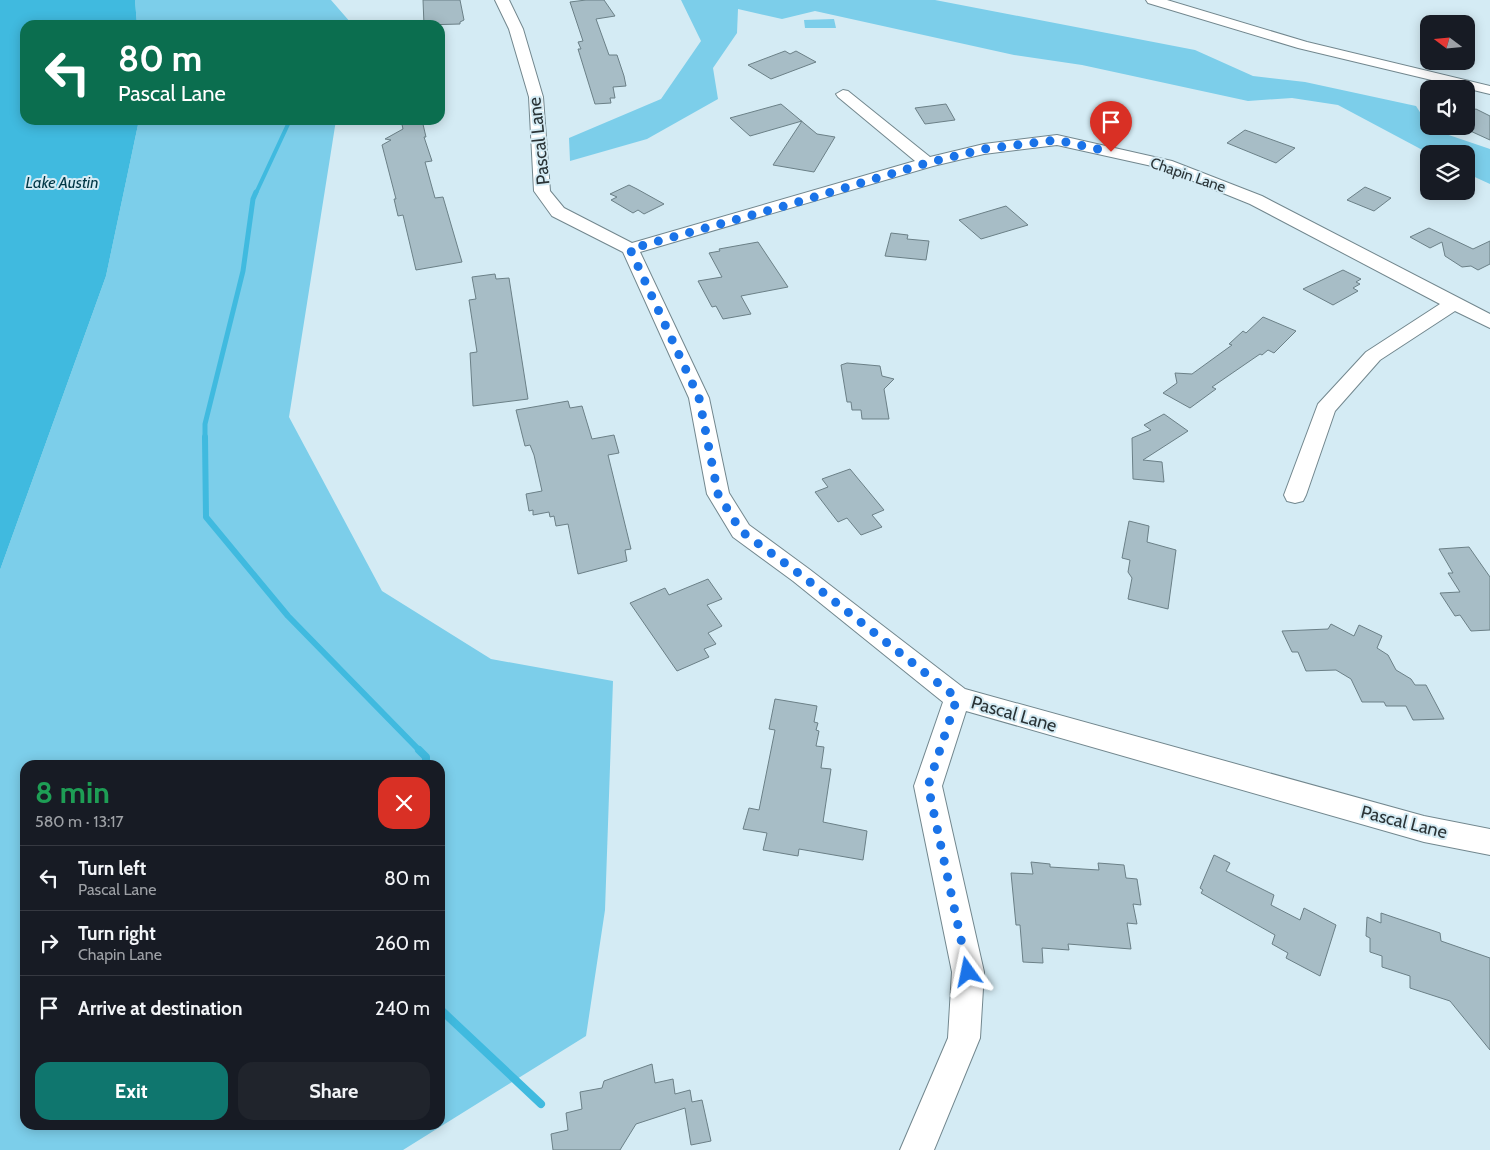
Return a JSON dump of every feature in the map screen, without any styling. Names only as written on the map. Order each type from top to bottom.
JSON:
[{"type":"street","name":"Pascal Lane","points":[[502,0],[516,29],[536,97],[542,191],[558,212],[630,249],[699,398],[718,494],[741,531],[801,575],[957,698],[1424,829],[1490,842]]},
{"type":"street","points":[[1153,0],[1303,45],[1490,90]]},
{"type":"street","points":[[843,94],[927,163]]},
{"type":"street","name":"Chapin Lane","points":[[630,249],[788,205],[927,163],[984,149],[1057,140],[1166,164],[1256,200],[1490,322]]},
{"type":"street","points":[[1294,495],[1324,409],[1372,356],[1454,304]]},
{"type":"street","points":[[916,1150],[964,1038],[968,972],[928,786],[957,698]]},
{"type":"shaded area","points":[[135,0],[331,0],[348,20],[137,20]]},
{"type":"shaded area","points":[[681,0],[935,0],[1195,50],[1253,76],[1305,82],[1416,106],[1420,112],[1420,135],[1449,135],[1490,149],[1490,184],[1475,177],[1475,145],[1420,145],[1420,149],[1338,105],[1292,98],[1248,101],[1082,65],[1014,55],[815,11],[782,19],[738,9],[737,33],[713,68],[718,99],[647,139],[570,161],[569,138],[661,99],[701,41]]},
{"type":"shaded area","points":[[834,19],[836,28],[805,28],[804,20]]},
{"type":"shaded area","points":[[138,125],[335,125],[289,417],[382,591],[491,659],[613,681],[605,910],[586,1036],[445,1124],[445,760],[20,760],[20,1130],[435,1130],[403,1150],[0,1150],[0,570],[106,276]]},
{"type":"water","name":"Lake Austin","points":[[0,0],[135,0],[137,20],[20,20],[20,125],[138,125],[106,276],[0,570]]},
{"type":"building","points":[[423,0],[460,0],[464,20],[460,24],[445,24],[445,20],[424,20]]},
{"type":"building","points":[[604,0],[615,16],[596,19],[609,55],[617,55],[626,86],[613,87],[615,98],[610,98],[611,103],[595,104],[578,49],[581,49],[578,42],[583,41],[570,2]]},
{"type":"building","points":[[785,51],[790,54],[796,51],[816,62],[771,79],[748,65]]},
{"type":"building","points":[[781,104],[802,121],[750,136],[730,118]]},
{"type":"building","points":[[946,104],[955,120],[925,124],[915,108]]},
{"type":"building","points":[[1475,109],[1490,116],[1490,140],[1475,133]]},
{"type":"building","points":[[802,121],[817,134],[835,137],[814,172],[773,165]]},
{"type":"building","points":[[402,125],[423,125],[426,137],[424,137],[432,161],[425,162],[435,198],[443,197],[462,262],[416,270],[403,215],[398,216],[394,199],[396,199],[382,145],[391,140],[385,139],[403,129]]},
{"type":"building","points":[[1245,130],[1295,148],[1276,163],[1227,143]]},
{"type":"building","points":[[629,185],[664,204],[644,214],[638,210],[633,213],[611,200],[617,197],[610,194]]},
{"type":"building","points":[[1365,187],[1391,198],[1374,211],[1347,200]]},
{"type":"building","points":[[1006,206],[1028,225],[981,239],[959,220]]},
{"type":"building","points":[[1429,228],[1473,249],[1490,241],[1490,264],[1478,270],[1471,266],[1462,267],[1445,256],[1442,242],[1430,248],[1410,237]]},
{"type":"building","points":[[891,233],[908,235],[907,239],[929,241],[926,260],[885,256]]},
{"type":"building","points":[[758,242],[788,287],[741,296],[751,314],[723,319],[716,306],[712,307],[698,281],[722,277],[709,253],[720,251],[719,249]]},
{"type":"building","points":[[1343,270],[1361,279],[1356,282],[1360,284],[1353,288],[1358,291],[1333,305],[1303,289]]},
{"type":"building","points":[[495,274],[496,279],[509,278],[528,399],[473,406],[470,353],[477,352],[469,300],[476,299],[472,277]]},
{"type":"building","points":[[1263,317],[1296,331],[1274,353],[1268,350],[1262,355],[1260,354],[1212,387],[1216,389],[1190,408],[1163,393],[1177,383],[1175,373],[1192,374],[1232,345],[1229,344],[1243,331],[1246,333]]},
{"type":"building","points":[[847,363],[880,366],[882,376],[894,379],[884,389],[889,419],[862,419],[861,410],[852,410],[851,402],[847,402],[841,365]]},
{"type":"building","points":[[568,401],[570,408],[582,406],[592,439],[614,435],[619,453],[608,455],[631,549],[625,550],[627,561],[578,574],[568,524],[556,526],[554,516],[550,517],[549,512],[533,515],[533,510],[529,511],[526,494],[542,491],[534,455],[530,445],[525,446],[516,410]]},
{"type":"building","points":[[1164,414],[1188,431],[1143,460],[1162,462],[1164,482],[1133,479],[1132,438],[1151,430],[1144,425]]},
{"type":"building","points":[[850,469],[884,510],[872,515],[882,527],[861,535],[847,518],[838,522],[815,492],[828,487],[822,479]]},
{"type":"building","points":[[1129,521],[1149,526],[1147,542],[1176,550],[1168,609],[1128,599],[1132,578],[1128,572],[1130,560],[1122,558]]},
{"type":"building","points":[[1469,547],[1490,577],[1490,630],[1471,631],[1460,615],[1455,616],[1440,593],[1460,592],[1448,573],[1453,573],[1439,549]]},
{"type":"building","points":[[708,579],[722,599],[707,605],[722,626],[708,633],[716,644],[704,649],[709,657],[677,671],[630,603],[665,588],[669,595]]},
{"type":"building","points":[[1331,624],[1354,636],[1359,625],[1382,636],[1377,648],[1388,655],[1396,670],[1411,679],[1415,685],[1426,685],[1444,719],[1413,720],[1406,706],[1386,706],[1384,702],[1362,702],[1351,679],[1336,670],[1306,671],[1298,652],[1292,652],[1282,631],[1328,629]]},
{"type":"building","points":[[775,699],[817,706],[814,722],[818,723],[816,730],[819,731],[816,746],[824,747],[821,768],[831,769],[823,822],[867,831],[863,860],[799,849],[798,856],[763,850],[767,833],[743,829],[749,808],[759,810],[775,730],[769,729]]},
{"type":"building","points":[[1214,855],[1230,863],[1226,871],[1274,895],[1271,905],[1300,920],[1304,908],[1336,925],[1320,976],[1286,958],[1288,953],[1272,944],[1275,935],[1201,893],[1203,890],[1200,888]]},
{"type":"building","points":[[1031,862],[1050,864],[1050,867],[1099,870],[1098,863],[1124,865],[1126,878],[1137,879],[1141,905],[1133,904],[1137,924],[1127,923],[1131,949],[1068,944],[1069,950],[1042,948],[1043,963],[1023,962],[1020,925],[1016,925],[1011,873],[1033,874]]},
{"type":"building","points":[[1381,913],[1440,933],[1441,941],[1490,958],[1490,1050],[1450,1001],[1410,988],[1410,976],[1382,967],[1382,956],[1370,952],[1370,938],[1366,936],[1367,917],[1381,923]]},
{"type":"building","points":[[652,1064],[655,1083],[673,1079],[675,1094],[690,1090],[692,1102],[702,1100],[711,1141],[691,1145],[685,1108],[636,1124],[620,1150],[553,1150],[551,1134],[568,1130],[566,1113],[582,1109],[580,1092],[602,1088],[604,1081]]},
{"type":"waterway","points":[[256,193],[288,125]]},
{"type":"waterway","points":[[205,437],[205,424],[243,271],[253,199],[256,192]]},
{"type":"waterway","points":[[205,437],[206,517],[288,616],[420,751]]},
{"type":"waterway","points":[[420,751],[426,757],[426,760]]},
{"type":"waterway","points":[[445,1014],[541,1104]]},
{"type":"route","points":[[968,972],[928,786],[957,698],[801,575],[741,531],[718,494],[699,398],[630,249],[788,205],[927,163],[984,149],[1057,140],[1111,152]]}]
